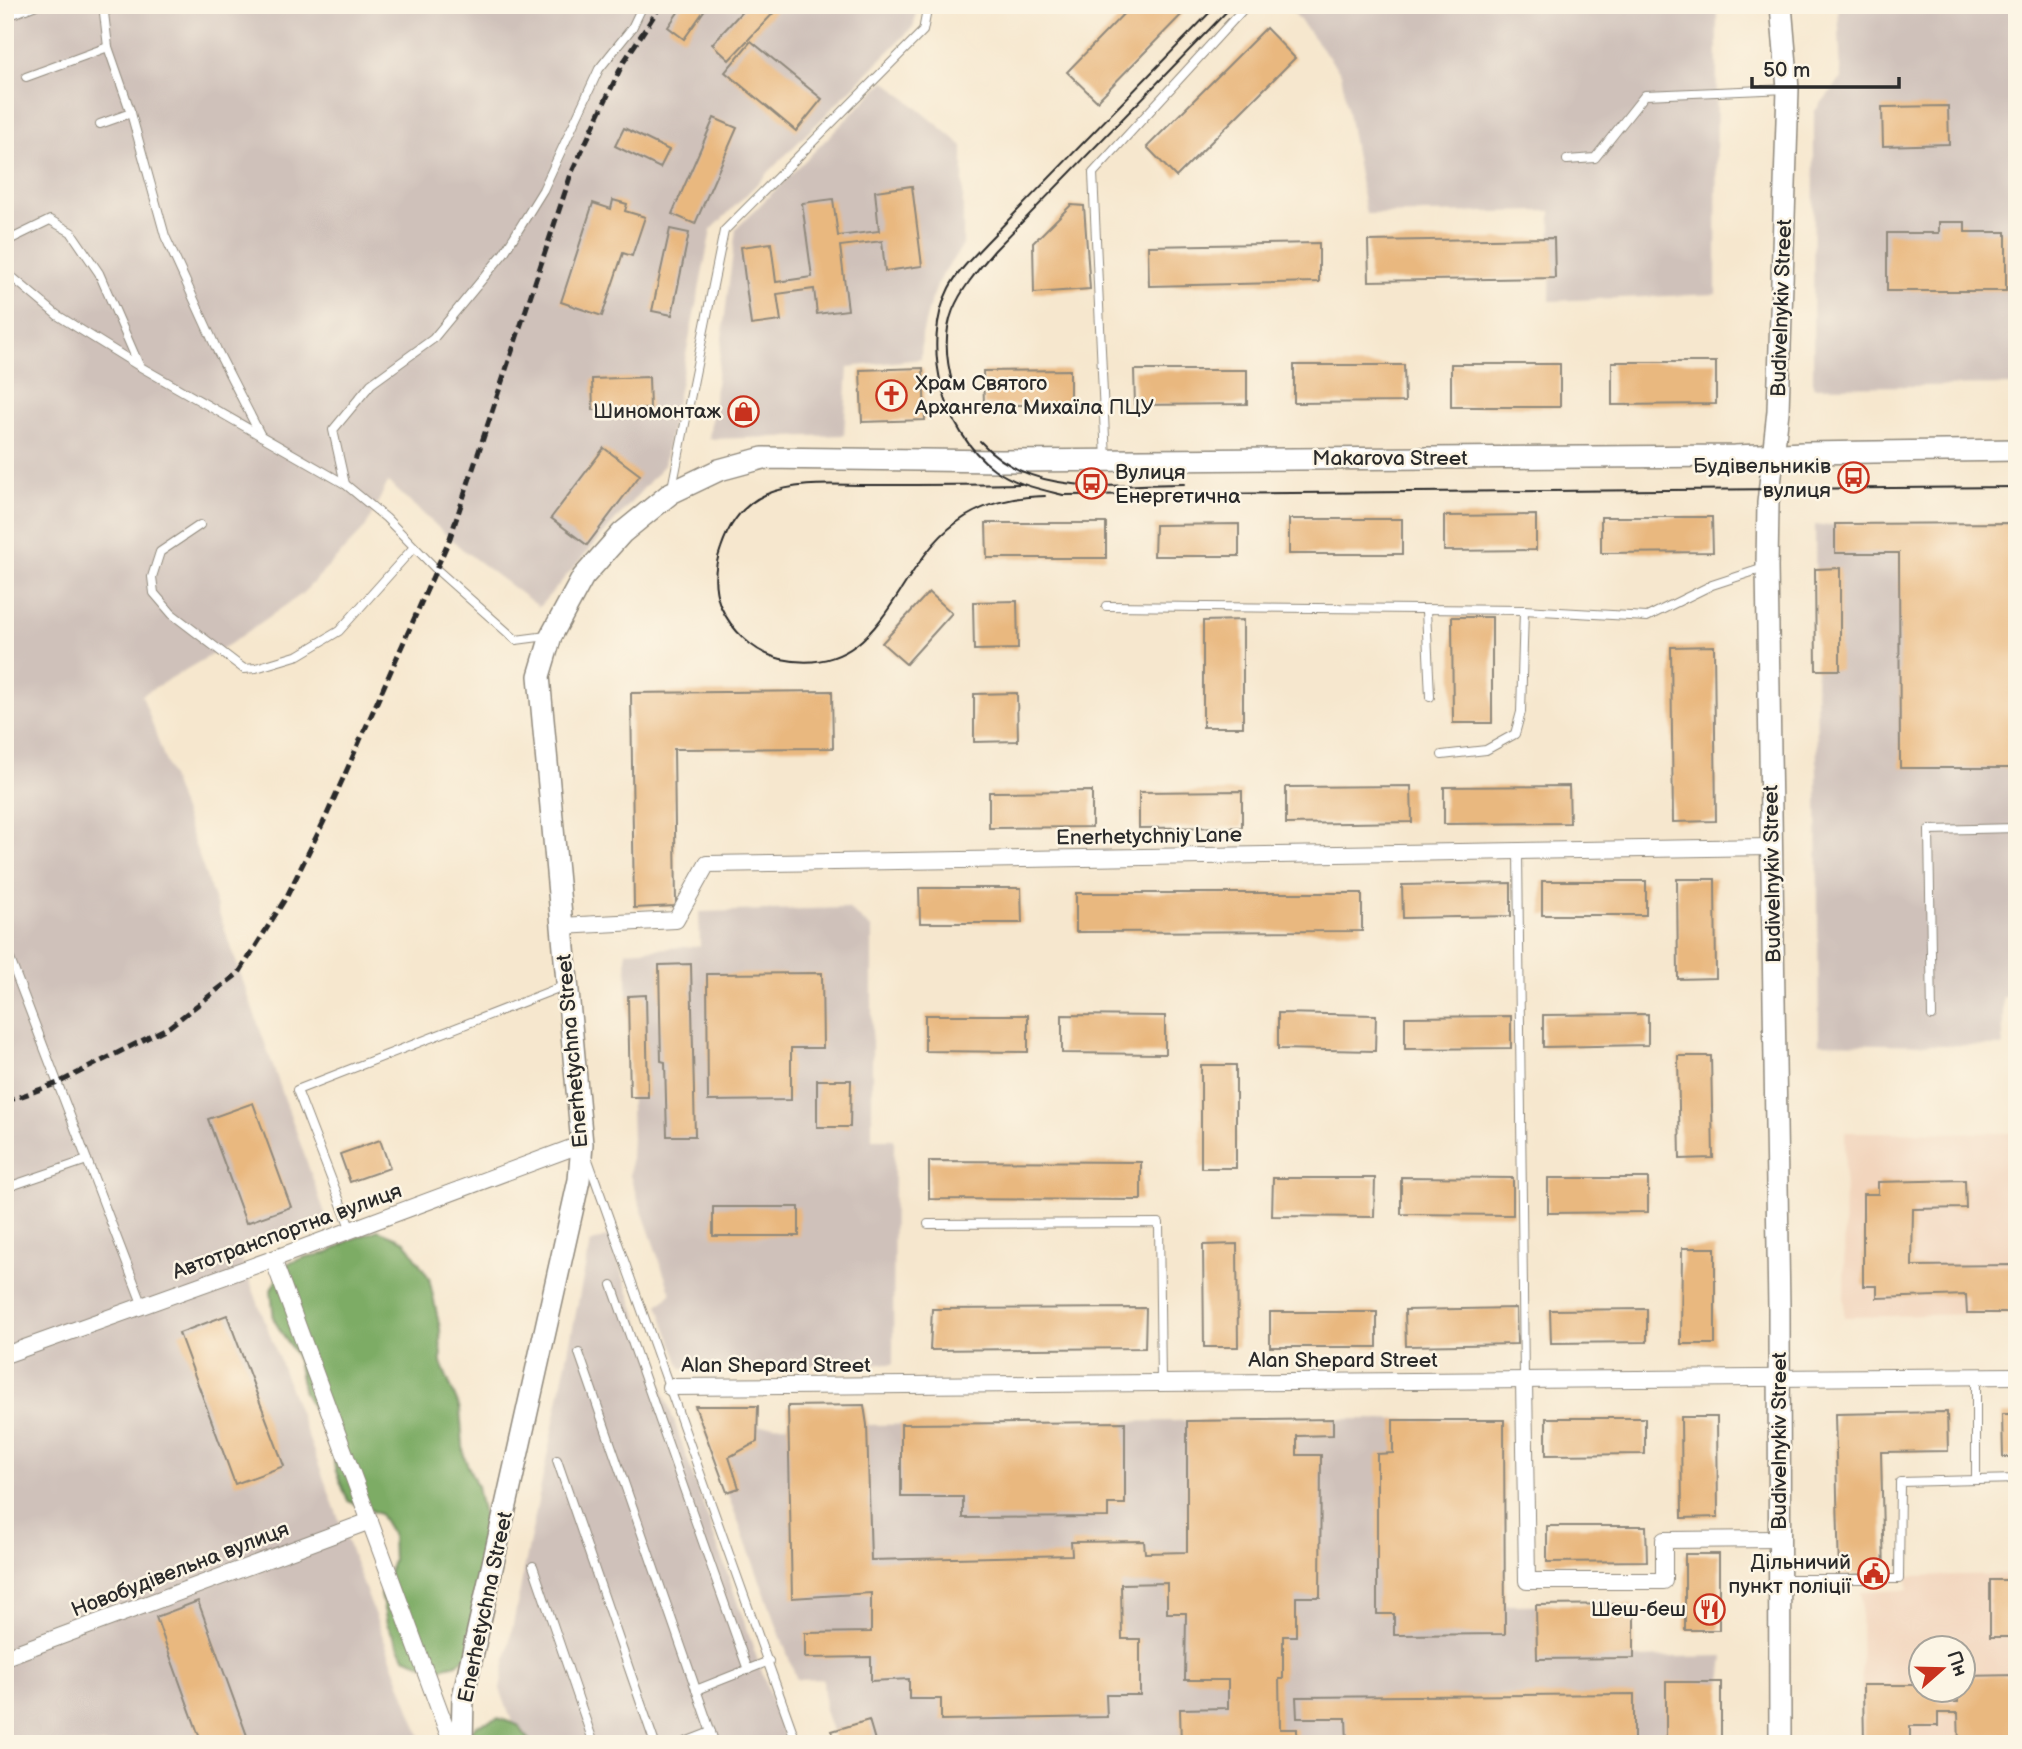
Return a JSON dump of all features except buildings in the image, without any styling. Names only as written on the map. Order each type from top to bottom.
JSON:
[{"type":"main road","name":"Budivelnykiv Street","points":[[1780,1744],[1767,567],[1768,503],[1778,411],[1788,89],[1781,5]]},
{"type":"main road","name":"Makarova Street","points":[[763,458],[1106,460],[2017,450]]},
{"type":"main road","name":"Enerhetychna Street","points":[[463,1744],[463,1697],[579,1180],[582,1144],[539,676],[551,636],[583,577],[622,533],[671,493],[719,471],[763,458]]},
{"type":"street","name":"Enerhetychniy Lane","points":[[561,926],[676,920],[707,864],[1771,847]]},
{"type":"street","name":"Автотранспортна вулиця","points":[[5,1355],[582,1144]]},
{"type":"street","name":"Enerhetychna Street","points":[[273,1259],[452,1744]]},
{"type":"street","name":"Alan Shepard Street","points":[[670,1387],[2017,1376]]},
{"type":"street","points":[[1524,1380],[1527,1581],[1664,1581],[1664,1540],[1779,1539]]},
{"type":"street","name":"Новобудівельна вулиця","points":[[5,1657],[370,1521]]},
{"type":"lane","points":[[5,17],[36,5]]},
{"type":"lane","points":[[114,5],[102,9],[108,47],[131,113],[165,236],[217,350],[262,437]]},
{"type":"lane","points":[[345,484],[333,430],[371,384],[433,339],[504,253],[543,190],[599,69],[632,28],[643,5]]},
{"type":"lane","points":[[671,493],[724,230],[923,31],[928,5]]},
{"type":"lane","points":[[1106,460],[1093,173],[1247,5]]},
{"type":"lane","points":[[26,78],[108,47]]},
{"type":"lane","points":[[1567,160],[1595,158],[1645,94],[1788,89]]},
{"type":"lane","points":[[100,124],[131,113]]},
{"type":"lane","points":[[5,242],[50,220],[71,232],[99,273],[139,366]]},
{"type":"lane","points":[[5,271],[57,315],[139,366],[345,484],[386,518],[516,640],[551,636]]},
{"type":"lane","points":[[200,525],[160,552],[152,577],[154,593],[172,614],[244,669],[299,655],[339,631],[414,547]]},
{"type":"lane","points":[[1106,606],[1524,610],[1647,617],[1712,585],[1767,567]]},
{"type":"lane","points":[[1426,610],[1430,696]]},
{"type":"lane","points":[[1442,755],[1486,750],[1515,734],[1521,712],[1524,610]]},
{"type":"lane","points":[[1932,1016],[1929,830],[2017,828]]},
{"type":"lane","points":[[1518,852],[1524,1380]]},
{"type":"lane","points":[[5,946],[143,1306]]},
{"type":"lane","points":[[351,1230],[297,1090],[566,985]]},
{"type":"lane","points":[[582,1144],[797,1744]]},
{"type":"lane","points":[[5,1188],[87,1160]]},
{"type":"lane","points":[[928,1224],[1158,1223],[1161,1383]]},
{"type":"lane","points":[[612,1285],[748,1670]]},
{"type":"lane","points":[[579,1353],[715,1744]]},
{"type":"lane","points":[[1976,1376],[1976,1480]]},
{"type":"lane","points":[[557,1460],[655,1744]]},
{"type":"lane","points":[[1779,1580],[1899,1578],[1900,1482],[2017,1479]]},
{"type":"lane","points":[[533,1566],[594,1744]]},
{"type":"lane","points":[[696,1690],[769,1661]]},
{"type":"lane","points":[[680,1744],[711,1732]]},
{"type":"shaded area","points":[[5,5],[917,5],[914,26],[711,230],[664,465],[539,607],[462,549],[388,482],[366,527],[302,594],[230,644],[142,695],[328,1222],[239,1252],[423,1744],[5,1744]]},
{"type":"shaded area","points":[[1288,5],[1717,5],[1716,294],[1550,301],[1551,211],[1366,214],[1341,73]]},
{"type":"shaded area","points":[[1838,5],[2017,5],[2017,385],[1813,387],[1814,112],[1841,79]]},
{"type":"shaded area","points":[[885,81],[963,146],[963,245],[940,278],[929,307],[922,335],[921,359],[848,367],[844,435],[709,439],[736,229]]},
{"type":"shaded area","points":[[2017,523],[2017,997],[2003,997],[2003,1046],[1819,1043],[1815,525]]},
{"type":"shaded area","points":[[848,908],[872,929],[872,1139],[894,1139],[893,1364],[681,1368],[658,1305],[671,1294],[630,1176],[632,1139],[626,951],[700,946],[699,912]]},
{"type":"shaded area","points":[[1845,1132],[2017,1133],[2017,1272],[2014,1313],[1844,1317]]},
{"type":"shaded area","points":[[609,1236],[787,1744],[520,1744],[500,1689],[590,1243]]},
{"type":"shaded area","points":[[864,1405],[868,1425],[1333,1419],[1504,1420],[1505,1605],[1634,1604],[1634,1658],[1724,1656],[1721,1682],[1721,1744],[836,1744],[825,1710],[823,1679],[797,1680],[695,1406],[758,1406],[759,1426],[788,1425],[788,1406]]},
{"type":"shaded area","points":[[2017,1574],[2017,1744],[1862,1744],[1861,1592],[1908,1590],[1908,1576]]},
{"type":"green space","points":[[378,1230],[405,1241],[429,1278],[440,1328],[441,1363],[460,1409],[464,1457],[477,1486],[487,1536],[479,1563],[490,1610],[483,1640],[457,1664],[436,1669],[404,1657],[387,1624],[381,1594],[393,1561],[392,1534],[380,1514],[348,1501],[335,1469],[330,1437],[304,1393],[296,1356],[274,1320],[271,1290],[284,1265],[329,1253],[350,1240]]},
{"type":"green space","points":[[498,1718],[518,1725],[532,1744],[458,1744],[477,1725]]},
{"type":"tram line","points":[[1217,5],[976,254],[949,288],[937,335],[937,361],[942,386],[961,433],[976,453],[1010,479],[1063,495],[2017,487]]},
{"type":"tram line","points":[[953,385],[946,344],[948,326],[969,281],[995,250],[1233,5]]},
{"type":"tram line","points":[[980,441],[1001,460],[1024,472],[1049,480],[1102,486],[1184,484]]},
{"type":"tram line","points":[[1021,484],[817,485],[791,487],[767,494],[744,509],[724,539],[715,576],[720,605],[730,623],[744,639],[771,656],[815,661],[842,654],[864,638],[883,617],[934,543],[956,523],[977,510],[999,502],[1045,496]]},
{"type":"railway","points":[[5,1102],[58,1083],[169,1027],[239,973],[287,896],[325,819],[450,538],[571,174],[623,63],[661,5]]},
{"type":"place","name":"Храм Святого Архангела Михаїла ПЦУ","points":[[892,395]]},
{"type":"place","name":"Шиномонтаж","points":[[744,411]]},
{"type":"place","name":"Будівельників вулиця","points":[[1854,478]]},
{"type":"place","name":"Вулиця Енергетична","points":[[1092,484]]},
{"type":"place","name":"Дільничий пункт поліції","points":[[1874,1574]]},
{"type":"place","name":"Шеш-беш","points":[[1709,1609]]}]
